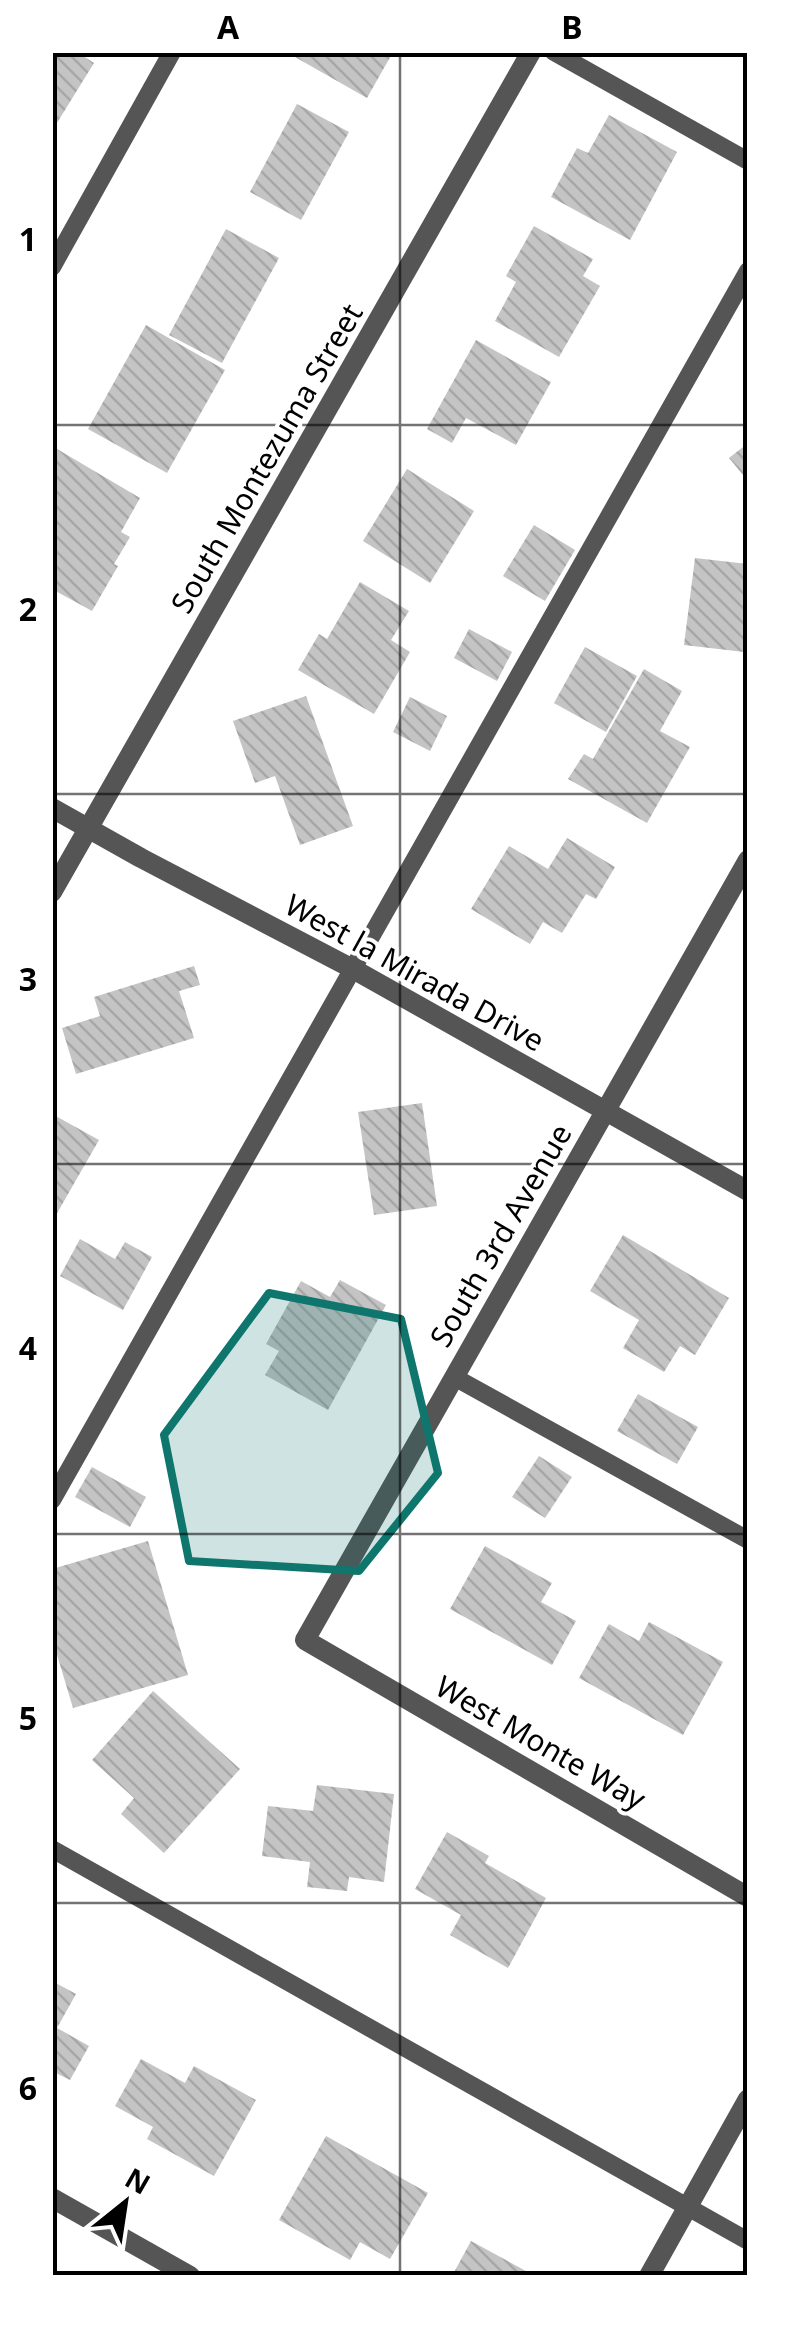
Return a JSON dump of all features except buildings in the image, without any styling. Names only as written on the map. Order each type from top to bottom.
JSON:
[{"type":"street","name":"South Montezuma Street","points":[[52,892],[531,52]]},
{"type":"street","name":"West la Mirada Drive","points":[[52,808],[353,969],[748,1191]]},
{"type":"street","name":"South 3rd Avenue","points":[[305,1640],[748,860]]},
{"type":"street","name":"West Monte Way","points":[[305,1640],[748,1897]]},
{"type":"street","points":[[649,2276],[748,2099]]},
{"type":"street","points":[[52,2198],[190,2276]]},
{"type":"lane","points":[[52,267],[172,52]]},
{"type":"lane","points":[[554,52],[748,161]]},
{"type":"lane","points":[[52,1500],[748,271]]},
{"type":"lane","points":[[454,1377],[748,1540]]},
{"type":"lane","points":[[52,1850],[748,2240]]},
{"type":"highlighted area","points":[[269,1293],[401,1319],[438,1473],[359,1571],[189,1561],[164,1435]]}]
